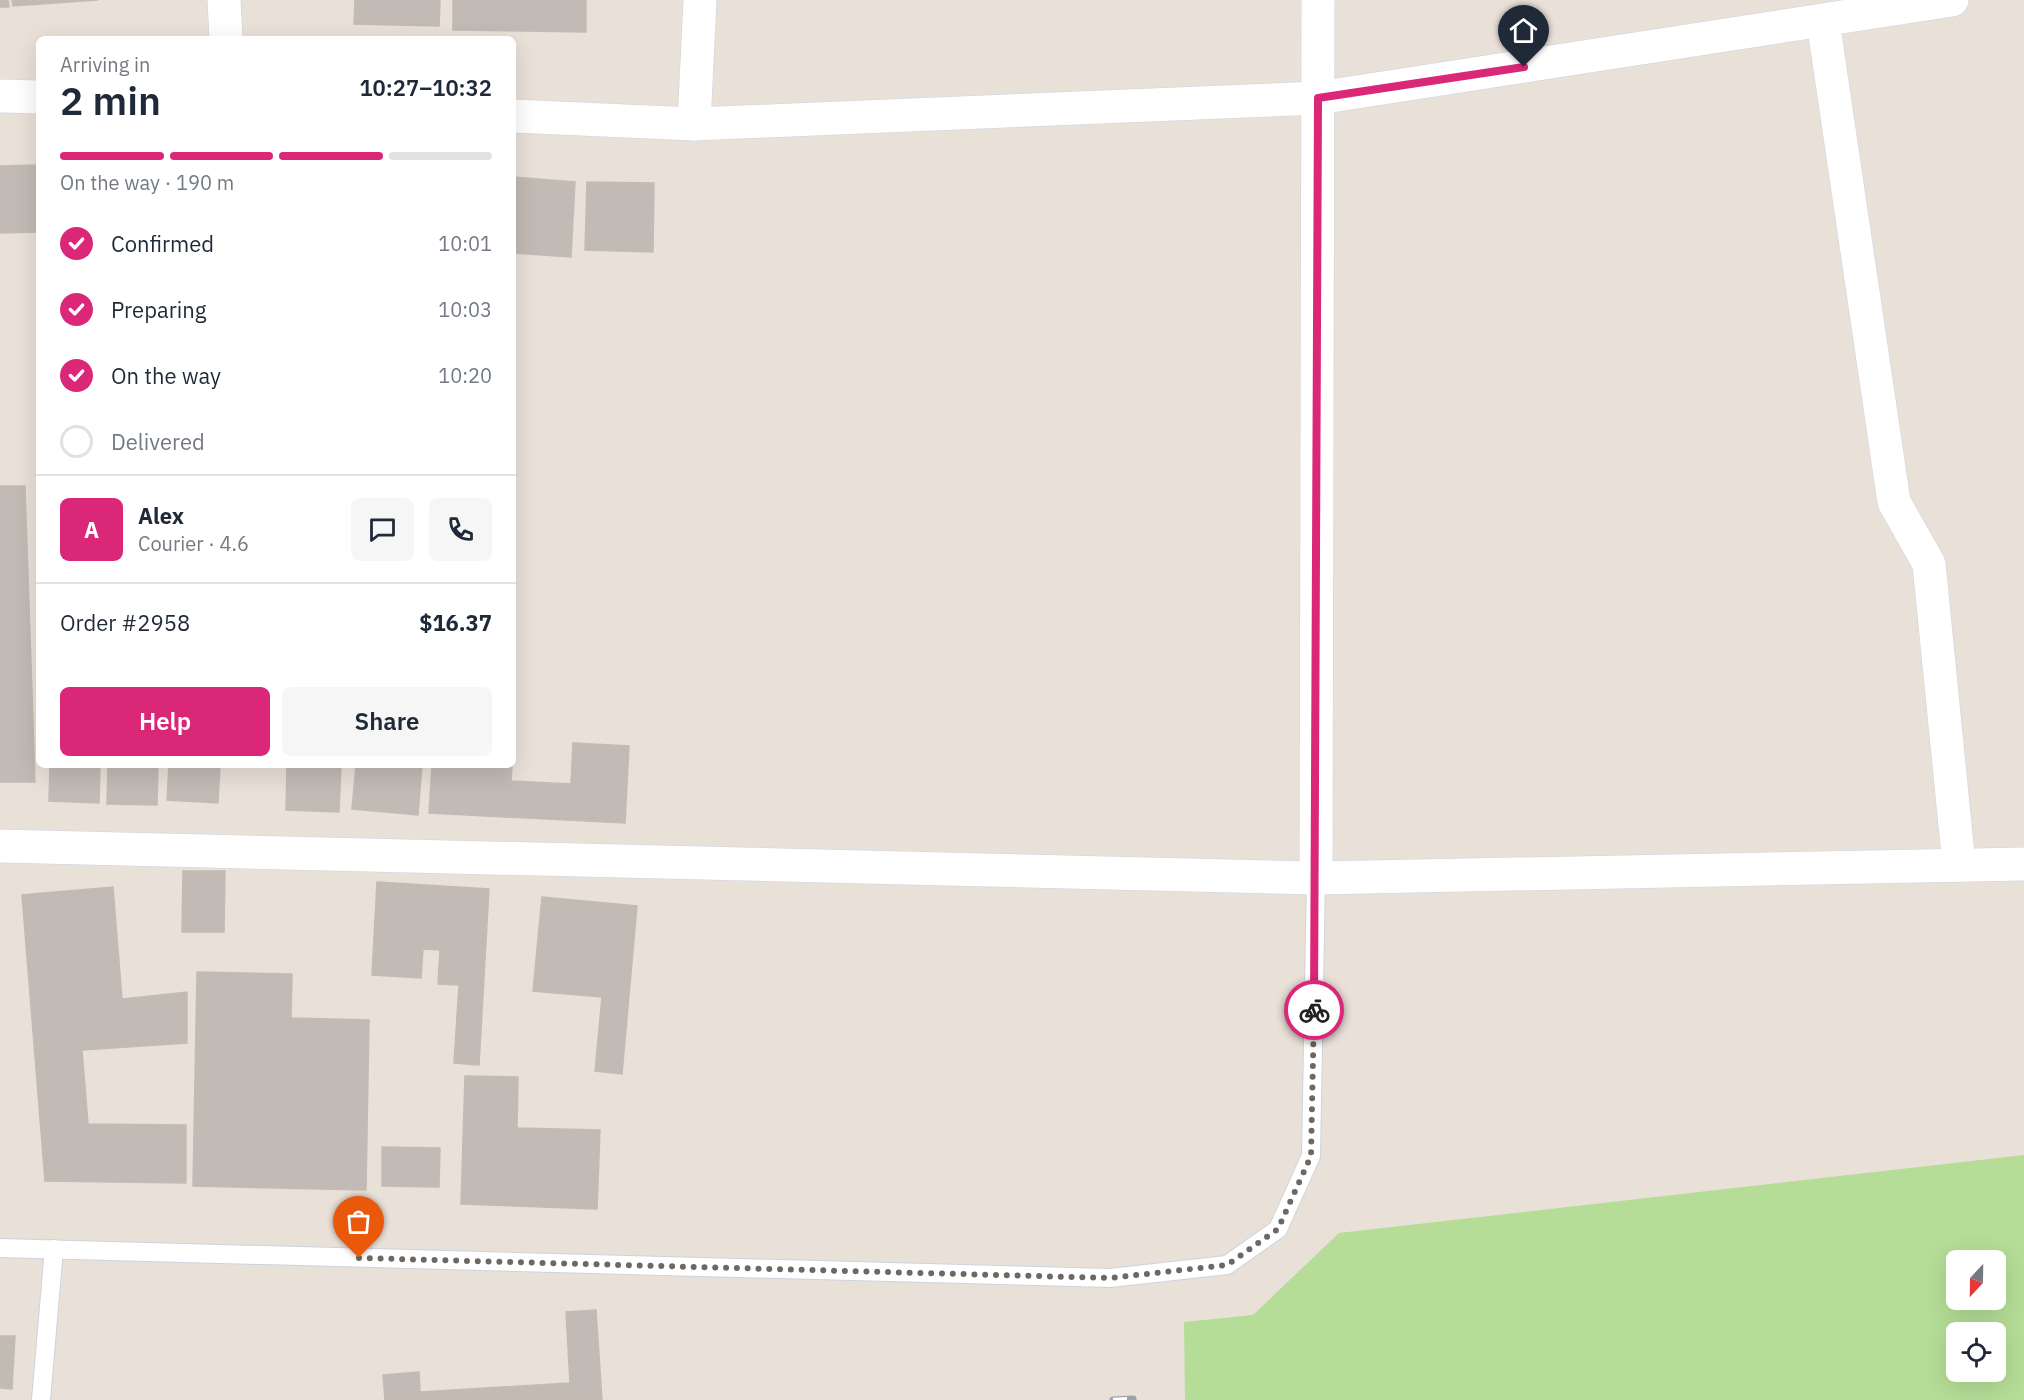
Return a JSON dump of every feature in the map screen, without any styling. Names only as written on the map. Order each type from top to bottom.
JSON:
[{"type":"street","points":[[224,0],[226,36]]},
{"type":"street","points":[[694,124],[700,0]]},
{"type":"street","points":[[1316,878],[1318,0]]},
{"type":"street","points":[[516,117],[694,124],[1318,98],[1823,21],[1908,3],[1952,0]]},
{"type":"street","points":[[1823,21],[1894,502],[1929,564],[1959,865]]},
{"type":"street","points":[[0,96],[36,97]]},
{"type":"street","points":[[0,846],[1316,878],[2024,864]]},
{"type":"lane","points":[[0,1248],[1110,1278],[1227,1265],[1278,1229],[1311,1156],[1316,878]]},
{"type":"lane","points":[[41,1400],[54,1249]]},
{"type":"green space","points":[[2024,1155],[2024,1400],[1185,1400],[1184,1322],[1253,1315],[1339,1233]]},
{"type":"building","points":[[0,0],[8,0],[9,7],[0,7]]},
{"type":"building","points":[[12,0],[98,0],[13,6]]},
{"type":"building","points":[[355,0],[440,0],[439,26],[354,24]]},
{"type":"building","points":[[453,0],[586,0],[586,32],[453,30]]},
{"type":"building","points":[[36,165],[36,232],[0,233],[0,166]]},
{"type":"building","points":[[516,177],[575,182],[571,257],[516,253]]},
{"type":"building","points":[[587,182],[654,183],[653,252],[585,250]]},
{"type":"building","points":[[0,486],[25,486],[35,782],[0,782]]},
{"type":"building","points":[[573,743],[629,746],[625,823],[429,813],[432,768],[512,768],[511,781],[571,784]]},
{"type":"building","points":[[50,768],[100,768],[99,803],[49,801]]},
{"type":"building","points":[[108,768],[158,768],[157,805],[107,804]]},
{"type":"building","points":[[169,768],[220,768],[218,803],[167,800]]},
{"type":"building","points":[[287,768],[341,768],[339,812],[286,810]]},
{"type":"building","points":[[356,768],[422,768],[418,815],[352,809]]},
{"type":"building","points":[[183,871],[225,871],[224,932],[182,932]]},
{"type":"building","points":[[377,882],[489,889],[479,1065],[454,1063],[459,985],[438,984],[440,950],[423,949],[421,978],[372,975]]},
{"type":"building","points":[[113,887],[122,999],[187,992],[187,1043],[82,1050],[88,1124],[186,1125],[186,1183],[45,1181],[22,895]]},
{"type":"building","points":[[542,897],[637,906],[622,1074],[595,1071],[602,997],[533,991]]},
{"type":"building","points":[[197,972],[292,974],[291,1018],[369,1020],[366,1190],[193,1186]]},
{"type":"building","points":[[465,1076],[518,1077],[517,1128],[600,1130],[597,1209],[461,1204]]},
{"type":"building","points":[[382,1147],[440,1148],[439,1187],[382,1186]]},
{"type":"building","points":[[596,1310],[602,1400],[385,1400],[383,1375],[419,1372],[420,1392],[570,1383],[566,1312]]},
{"type":"building","points":[[0,1336],[15,1336],[12,1389],[0,1388]]},
{"type":"railway","points":[[1113,1400],[1133,1399]]},
{"type":"way so far","points":[[359,1258],[1110,1278],[1227,1265],[1278,1229],[1311,1156],[1314,1010]]},
{"type":"route","points":[[1314,1010],[1318,98],[1524,67]]}]
